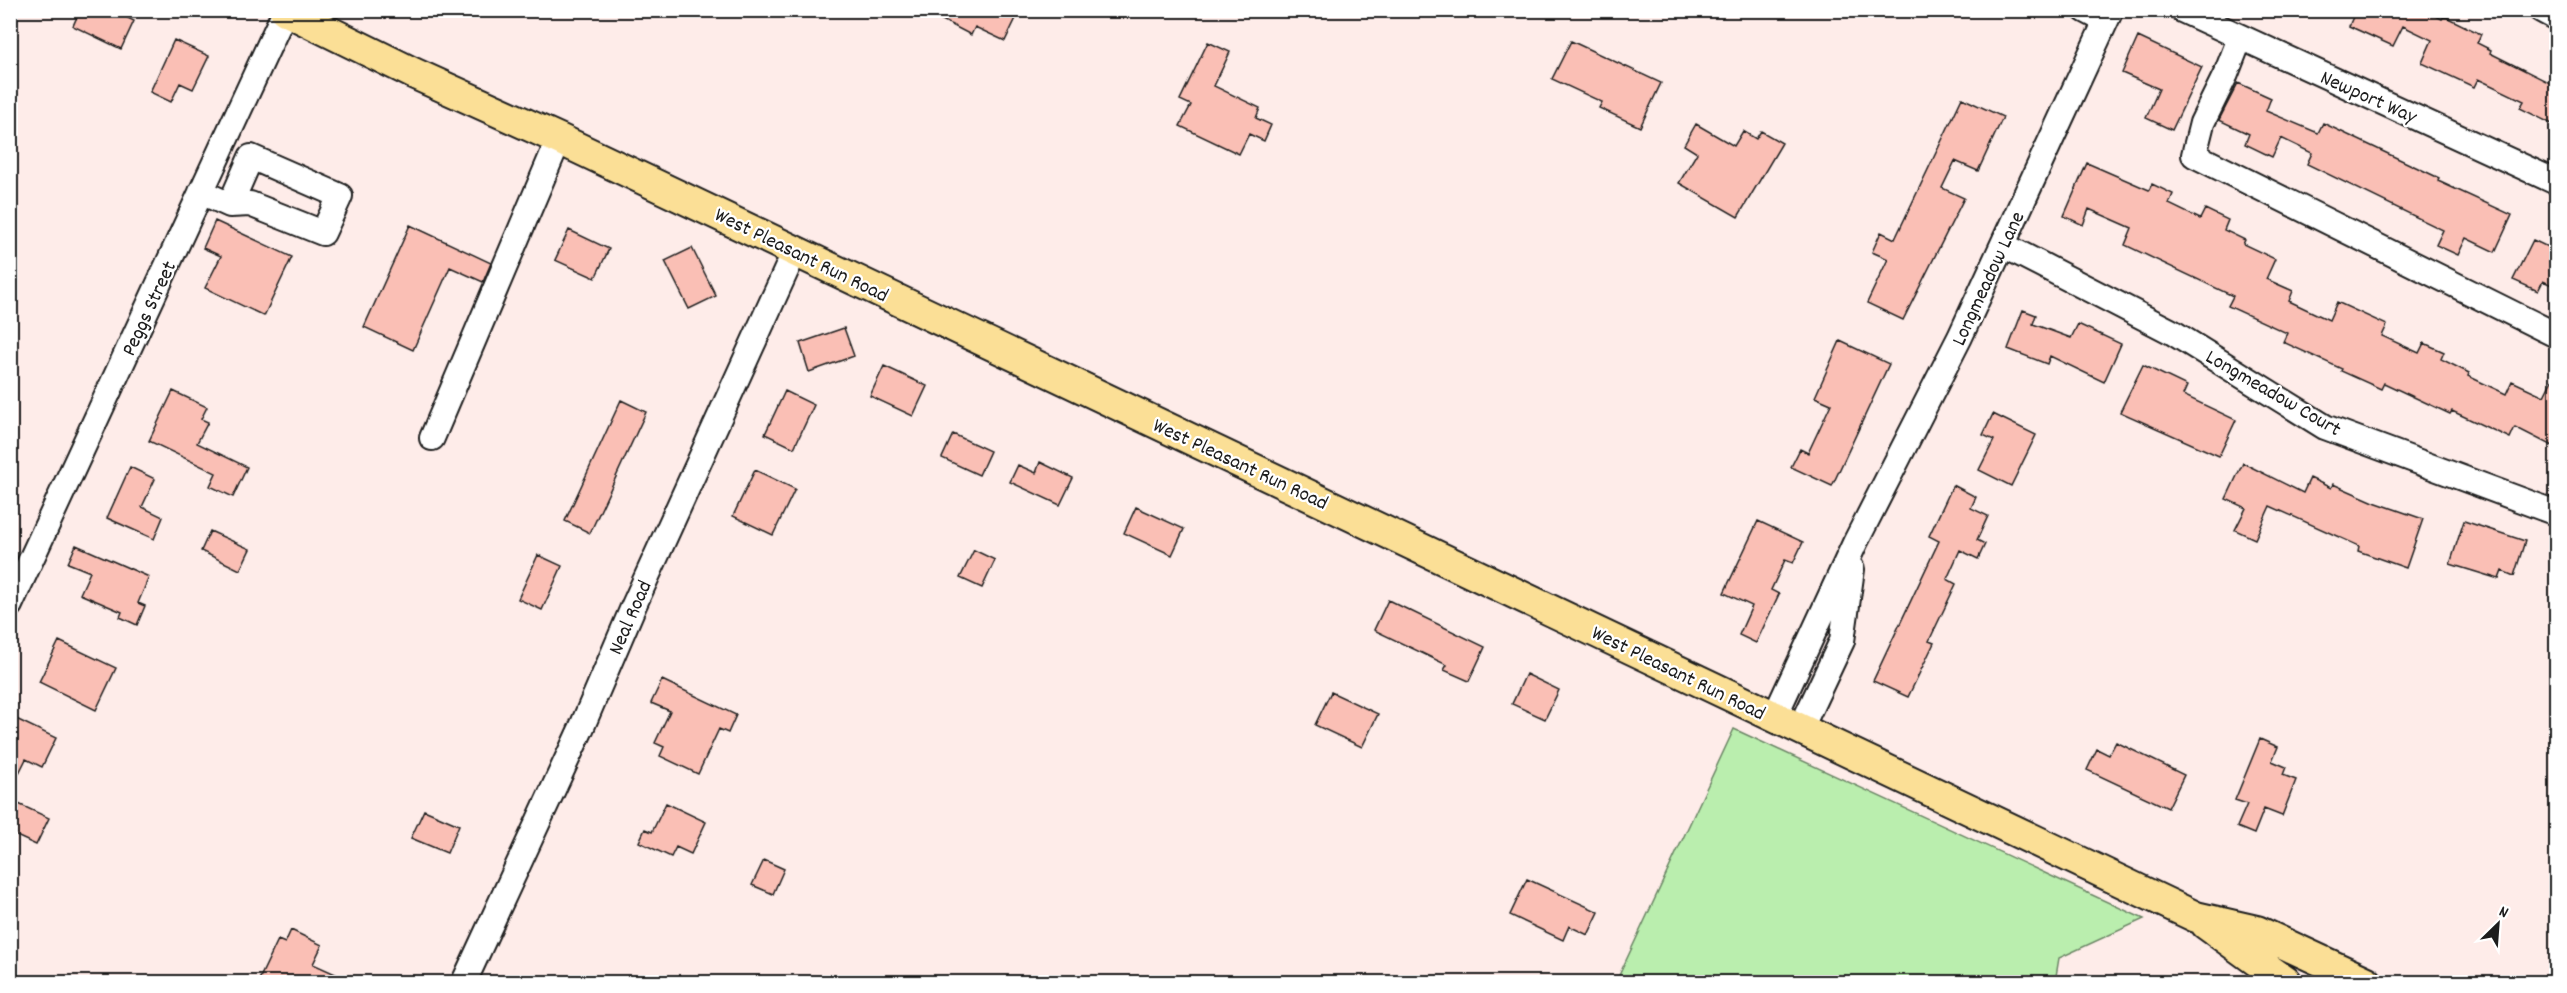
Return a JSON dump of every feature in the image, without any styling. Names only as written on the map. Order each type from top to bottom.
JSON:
[{"type":"main road","name":"West Pleasant Run Road","points":[[285,10],[413,73],[560,139],[2196,917],[2286,982]]},
{"type":"main road","name":"West Pleasant Run Road","points":[[2196,917],[2257,931],[2367,982]]},
{"type":"street","name":"Peggs Street","points":[[10,605],[285,10]]},
{"type":"street","points":[[2085,10],[2109,16]]},
{"type":"street","name":"Newport Way","points":[[2182,10],[2556,182]]},
{"type":"street","points":[[2541,10],[2556,18]]},
{"type":"street","name":"Longmeadow Lane","points":[[1787,724],[1842,641],[1855,543],[1960,337],[2109,16]]},
{"type":"street","points":[[2240,38],[2226,74],[2202,123],[2194,155],[2556,335]]},
{"type":"street","points":[[432,438],[560,139]]},
{"type":"street","points":[[201,192],[230,205]]},
{"type":"street","name":"Longmeadow Court","points":[[2003,245],[2172,332],[2325,427],[2556,513]]},
{"type":"street","name":"Neal Road","points":[[464,982],[581,729],[634,605],[795,251]]},
{"type":"green space","points":[[1734,729],[2144,919],[2059,958],[2055,982],[1616,982]]},
{"type":"building","points":[[80,10],[112,10],[134,21],[121,49],[73,26]]},
{"type":"building","points":[[923,10],[1020,10],[1005,41],[975,27],[971,35]]},
{"type":"building","points":[[2356,10],[2424,10],[2442,19],[2444,16],[2481,34],[2477,43],[2491,50],[2490,53],[2556,86],[2556,126],[2520,108],[2524,101],[2478,79],[2474,87],[2422,63],[2432,40],[2403,26],[2393,46],[2349,26]]},
{"type":"building","points":[[2138,37],[2202,67],[2172,130],[2146,118],[2159,89],[2122,73]]},
{"type":"building","points":[[174,40],[209,56],[193,89],[180,83],[171,102],[150,92]]},
{"type":"building","points":[[1571,41],[1661,83],[1640,127],[1599,108],[1602,102],[1552,79]]},
{"type":"building","points":[[1208,42],[1230,52],[1214,86],[1260,108],[1256,118],[1271,125],[1264,141],[1249,134],[1239,154],[1180,126],[1191,105],[1180,100]]},
{"type":"building","points":[[2238,83],[2271,98],[2266,111],[2318,133],[2323,123],[2439,178],[2438,181],[2512,215],[2495,252],[2466,238],[2458,255],[2436,245],[2443,230],[2307,164],[2312,153],[2281,138],[2272,157],[2245,144],[2249,134],[2219,120]]},
{"type":"building","points":[[1962,98],[2003,117],[1978,171],[1955,161],[1942,188],[1964,198],[1903,320],[1867,303],[1888,259],[1872,252],[1881,232],[1895,239]]},
{"type":"building","points":[[1696,124],[1734,146],[1743,131],[1756,139],[1761,131],[1782,143],[1738,217],[1679,183],[1697,153],[1684,145]]},
{"type":"building","points":[[2087,163],[2149,190],[2152,184],[2173,194],[2169,204],[2200,219],[2205,209],[2228,220],[2224,230],[2245,240],[2243,244],[2275,259],[2266,279],[2293,291],[2289,301],[2329,320],[2337,302],[2387,325],[2382,336],[2419,353],[2424,343],[2444,352],[2441,359],[2469,373],[2468,376],[2506,394],[2512,381],[2544,396],[2556,372],[2556,448],[2515,427],[2510,438],[2452,411],[2450,414],[2384,383],[2381,389],[2341,371],[2342,369],[2283,342],[2287,333],[2228,306],[2233,296],[2125,245],[2132,228],[2089,209],[2083,225],[2064,216]]},
{"type":"building","points":[[215,221],[292,257],[264,316],[205,288],[221,256],[203,248]]},
{"type":"building","points":[[410,225],[491,263],[483,282],[450,267],[413,350],[364,327]]},
{"type":"building","points":[[569,230],[609,249],[595,278],[555,260]]},
{"type":"building","points":[[2533,240],[2556,251],[2556,287],[2543,281],[2538,291],[2513,280]]},
{"type":"building","points":[[692,248],[716,296],[689,309],[665,261]]},
{"type":"building","points":[[2023,310],[2036,315],[2033,324],[2071,338],[2078,324],[2121,344],[2104,382],[2050,356],[2047,364],[2008,349]]},
{"type":"building","points":[[844,328],[854,356],[809,372],[800,343]]},
{"type":"building","points":[[1840,341],[1889,364],[1832,486],[1791,467],[1800,449],[1808,453],[1831,404],[1815,397]]},
{"type":"building","points":[[2143,365],[2187,386],[2183,395],[2236,420],[2219,456],[2120,412]]},
{"type":"building","points":[[884,366],[927,386],[913,416],[870,396]]},
{"type":"building","points":[[173,391],[207,407],[201,419],[208,422],[197,443],[247,467],[233,497],[210,486],[216,473],[149,441]]},
{"type":"building","points":[[785,391],[814,405],[794,448],[765,434]]},
{"type":"building","points":[[621,400],[646,412],[590,533],[565,521]]},
{"type":"building","points":[[1993,414],[2036,435],[2011,486],[1979,470],[1994,440],[1983,435]]},
{"type":"building","points":[[953,434],[990,451],[979,475],[942,458]]},
{"type":"building","points":[[1040,462],[1073,478],[1060,505],[1010,482],[1018,465],[1036,473]]},
{"type":"building","points":[[2243,463],[2303,493],[2310,478],[2331,488],[2333,484],[2374,502],[2423,519],[2406,568],[2358,551],[2359,546],[2270,506],[2255,539],[2235,530],[2246,508],[2226,499]]},
{"type":"building","points":[[130,467],[155,479],[142,507],[163,517],[154,539],[107,518]]},
{"type":"building","points":[[755,470],[795,489],[773,535],[733,516]]},
{"type":"building","points":[[1953,485],[1976,497],[1971,508],[1988,516],[1977,540],[1985,544],[1978,559],[1960,550],[1947,579],[1956,584],[1929,641],[1934,643],[1908,697],[1873,681],[1939,541],[1929,536]]},
{"type":"building","points":[[1136,507],[1184,529],[1172,555],[1124,533]]},
{"type":"building","points":[[1758,521],[1803,542],[1793,563],[1785,560],[1771,590],[1779,594],[1756,643],[1739,635],[1752,606],[1724,593]]},
{"type":"building","points":[[2464,521],[2525,541],[2514,576],[2502,571],[2499,579],[2450,564]]},
{"type":"building","points":[[210,531],[250,549],[240,570],[201,551]]},
{"type":"building","points":[[76,545],[149,577],[138,603],[145,606],[137,625],[120,617],[122,612],[80,594],[90,572],[68,563]]},
{"type":"building","points":[[974,550],[995,560],[982,588],[960,578]]},
{"type":"building","points":[[538,555],[562,566],[542,610],[518,599]]},
{"type":"building","points":[[1388,600],[1485,647],[1469,681],[1444,670],[1447,665],[1374,630]]},
{"type":"building","points":[[59,641],[116,668],[96,710],[39,682]]},
{"type":"building","points":[[1526,674],[1559,690],[1545,719],[1512,704]]},
{"type":"building","points":[[662,680],[736,715],[728,733],[719,729],[698,774],[660,756],[664,747],[655,743],[670,711],[651,703]]},
{"type":"building","points":[[1331,692],[1378,714],[1362,747],[1315,725]]},
{"type":"building","points":[[10,716],[56,738],[42,767],[26,759],[10,791]]},
{"type":"building","points":[[2260,739],[2278,747],[2272,761],[2286,767],[2283,775],[2296,780],[2282,816],[2264,809],[2254,834],[2237,827],[2247,804],[2235,800]]},
{"type":"building","points":[[2116,742],[2184,775],[2168,808],[2087,770],[2097,749],[2109,755]]},
{"type":"building","points":[[10,800],[49,818],[36,845],[10,833]]},
{"type":"building","points":[[666,803],[706,822],[691,854],[676,847],[671,857],[639,842],[645,829],[652,832]]},
{"type":"building","points":[[424,810],[459,825],[447,853],[411,838]]},
{"type":"building","points":[[764,860],[784,869],[773,894],[752,885]]},
{"type":"building","points":[[1527,879],[1599,912],[1588,935],[1569,926],[1563,940],[1510,915]]},
{"type":"building","points":[[291,930],[322,945],[313,964],[353,982],[258,982],[278,940],[285,943]]}]
